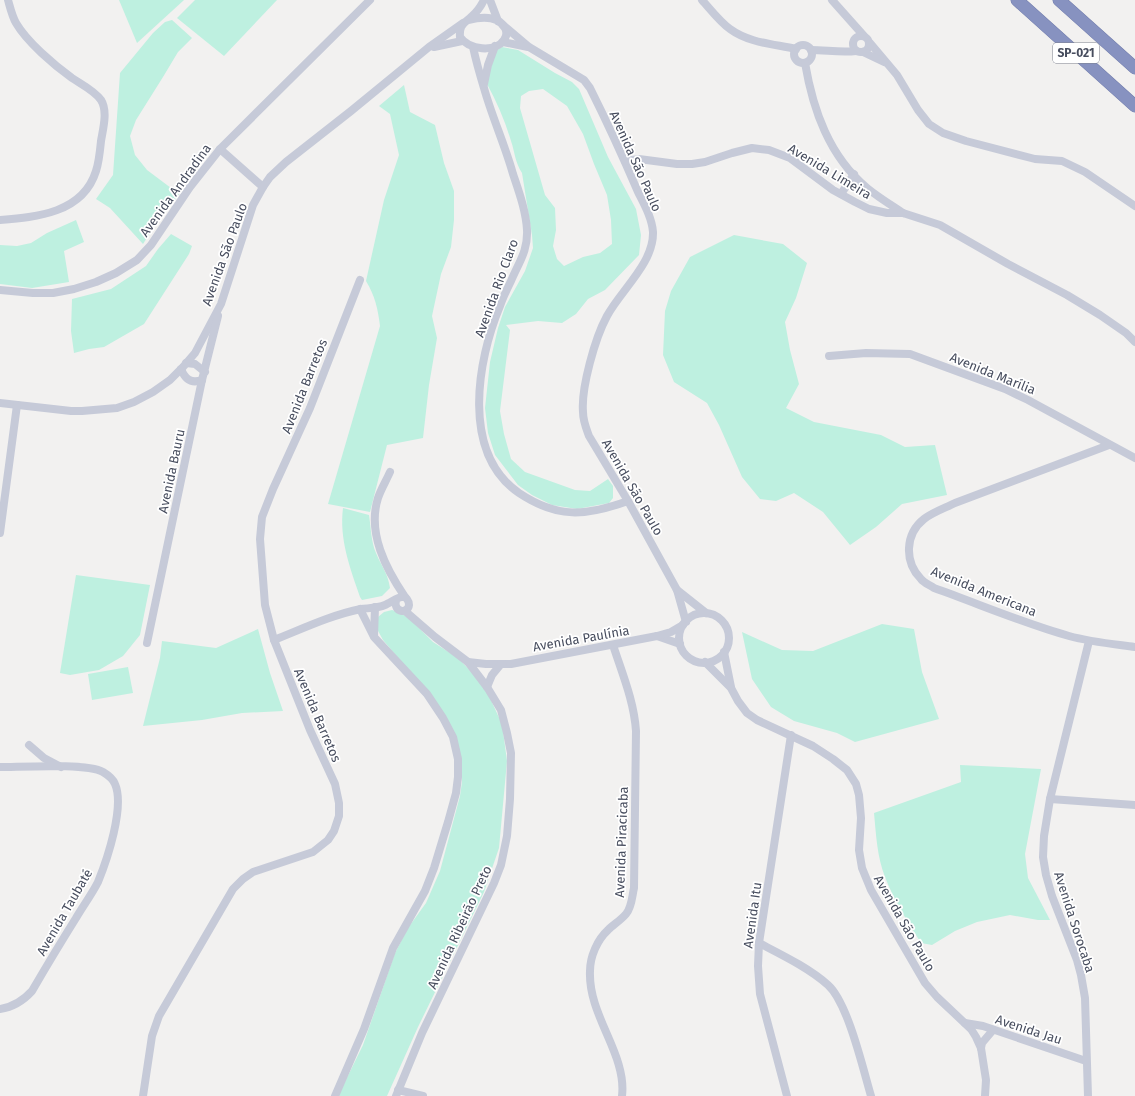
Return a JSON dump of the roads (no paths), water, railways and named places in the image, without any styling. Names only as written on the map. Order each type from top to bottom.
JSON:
[{"type":"highway","name":"SP-021","points":[[1017,0],[1135,106]]},
{"type":"highway","name":"SP-021","points":[[1059,0],[1135,68]]},
{"type":"street","points":[[0,220],[38,216],[56,211],[80,197],[90,184],[96,171],[104,127],[104,106],[98,96],[68,75],[35,47],[15,22],[8,0]]},
{"type":"street","name":"Avenida Andradina","points":[[0,290],[52,293],[74,289],[96,282],[116,273],[137,260],[151,245],[190,187],[220,149],[370,0]]},
{"type":"street","points":[[484,0],[476,12],[460,29],[460,37],[462,41],[473,47],[484,48],[495,46],[503,42],[507,36],[506,29],[500,23],[490,0]]},
{"type":"street","points":[[702,0],[729,29],[752,40],[796,49],[799,46],[804,45],[811,50],[832,50],[845,52],[868,39],[897,75],[918,110],[929,124],[943,133],[1035,160],[1062,161],[1085,172],[1135,206]]},
{"type":"street","points":[[832,0],[849,19],[858,44],[887,63]]},
{"type":"street","points":[[466,21],[483,18],[500,23]]},
{"type":"street","name":"Avenida São Paulo","points":[[0,404],[82,411],[117,408],[134,402],[153,392],[170,380],[195,353],[221,304],[253,205],[270,177],[286,162],[429,48],[466,21]]},
{"type":"street","name":"Avenida São Paulo","points":[[500,23],[529,47],[584,80],[590,88],[625,161],[650,219],[653,232],[652,244],[647,257],[607,316],[587,380],[583,413],[589,436],[628,501],[677,590],[684,623]]},
{"type":"street","name":"Avenida São Paulo","points":[[429,48],[462,41]]},
{"type":"street","name":"Avenida São Paulo","points":[[503,42],[529,47]]},
{"type":"street","points":[[484,89],[486,75],[495,46]]},
{"type":"street","name":"Avenida Rio Claro","points":[[473,47],[484,89],[524,208],[527,228],[527,243],[522,259],[510,281],[499,307],[486,352],[479,394],[479,419],[483,441],[490,459],[499,474],[515,490],[533,502],[549,508],[568,512],[581,512],[606,509],[628,501]]},
{"type":"street","points":[[796,49],[795,57],[801,63],[805,63]]},
{"type":"street","points":[[805,63],[811,58],[811,50]]},
{"type":"street","points":[[805,63],[810,92],[818,117],[842,162],[866,187],[903,213]]},
{"type":"street","name":"Avenida Limeira","points":[[625,161],[638,159],[677,164],[692,164],[705,162],[752,148],[769,150],[790,158],[840,194],[870,209],[887,213],[903,213],[940,225],[1008,264],[1067,295],[1100,315],[1126,333],[1135,342]]},
{"type":"street","points":[[220,149],[263,187]]},
{"type":"street","points":[[840,194],[854,174]]},
{"type":"street","name":"Avenida Barretos","points":[[143,1096],[152,1036],[159,1016],[233,889],[243,878],[253,872],[313,852],[328,840],[337,825],[339,803],[335,784],[310,730],[274,640],[264,592],[260,540],[262,517],[273,489],[310,408],[360,280]]},
{"type":"street","name":"Avenida Bauru","points":[[147,643],[203,376],[221,304]]},
{"type":"street","name":"Avenida Marília","points":[[829,356],[866,353],[910,354],[1005,389],[1135,458]]},
{"type":"street","points":[[195,364],[203,376],[194,382],[189,381],[183,374],[183,366],[195,364]]},
{"type":"street","points":[[0,532],[17,405]]},
{"type":"street","name":"Avenida Americana","points":[[1109,444],[955,503],[933,513],[916,528],[908,548],[910,561],[915,572],[922,581],[934,588],[1041,627],[1088,641],[1135,647]]},
{"type":"street","name":"Avenida Ribeirão Preto","points":[[390,472],[378,498],[375,514],[375,532],[382,555],[396,583],[402,603],[421,625],[468,662],[487,687],[501,710],[511,753],[510,799],[507,836],[501,865],[494,883],[422,1033],[397,1093]]},
{"type":"street","name":"Avenida São Paulo","points":[[677,590],[706,613]]},
{"type":"street","points":[[274,640],[333,616],[384,605],[402,603]]},
{"type":"street","points":[[374,637],[375,607]]},
{"type":"street","points":[[335,1096],[364,1029],[392,948],[425,891],[434,868],[456,793],[458,776],[458,759],[452,737],[443,718],[427,694],[374,637],[360,610]]},
{"type":"street","points":[[706,613],[713,614],[720,618],[725,624],[729,638],[728,645],[719,658],[705,662],[697,661],[689,657],[680,644],[681,631],[684,623],[695,615],[706,613]]},
{"type":"street","name":"Avenida Paulínia","points":[[468,662],[511,664],[656,636],[670,632],[684,623]]},
{"type":"street","points":[[656,636],[680,644]]},
{"type":"street","name":"Avenida Sorocaba","points":[[1088,641],[1050,799],[1044,836],[1043,857],[1052,896],[1078,960],[1085,998],[1088,1096]]},
{"type":"street","name":"Avenida Piracicaba","points":[[613,645],[630,695],[635,715],[634,888],[631,904],[626,914],[600,938],[593,954],[590,969],[590,982],[592,997],[619,1067],[623,1088],[622,1096]]},
{"type":"street","name":"Avenida São Paulo","points":[[724,652],[731,688]]},
{"type":"street","name":"Avenida São Paulo","points":[[705,662],[731,688],[738,701],[752,716],[771,727],[812,746],[847,770],[856,784],[859,795],[859,850],[862,868],[871,890],[926,983],[937,997],[971,1029],[980,1048],[986,1080],[985,1096]]},
{"type":"street","name":"Avenida Paulínia","points":[[487,687],[492,675],[501,664],[511,664]]},
{"type":"street","name":"Avenida Itu","points":[[787,1096],[760,994],[758,966],[760,943],[791,735]]},
{"type":"street","points":[[29,745],[44,758],[61,767]]},
{"type":"street","name":"Avenida Taubaté","points":[[0,767],[88,768],[102,771],[110,777],[116,785],[118,802],[117,817],[109,849],[97,882],[32,991],[16,1004],[0,1009]]},
{"type":"street","points":[[1050,799],[1135,805]]},
{"type":"street","points":[[760,943],[829,986],[839,1000],[851,1029],[871,1096]]},
{"type":"street","name":"Avenida Jau","points":[[965,1023],[983,1026],[1086,1060]]},
{"type":"street","points":[[980,1048],[982,1043],[993,1030]]},
{"type":"street","points":[[397,1093],[423,1096]]}]
